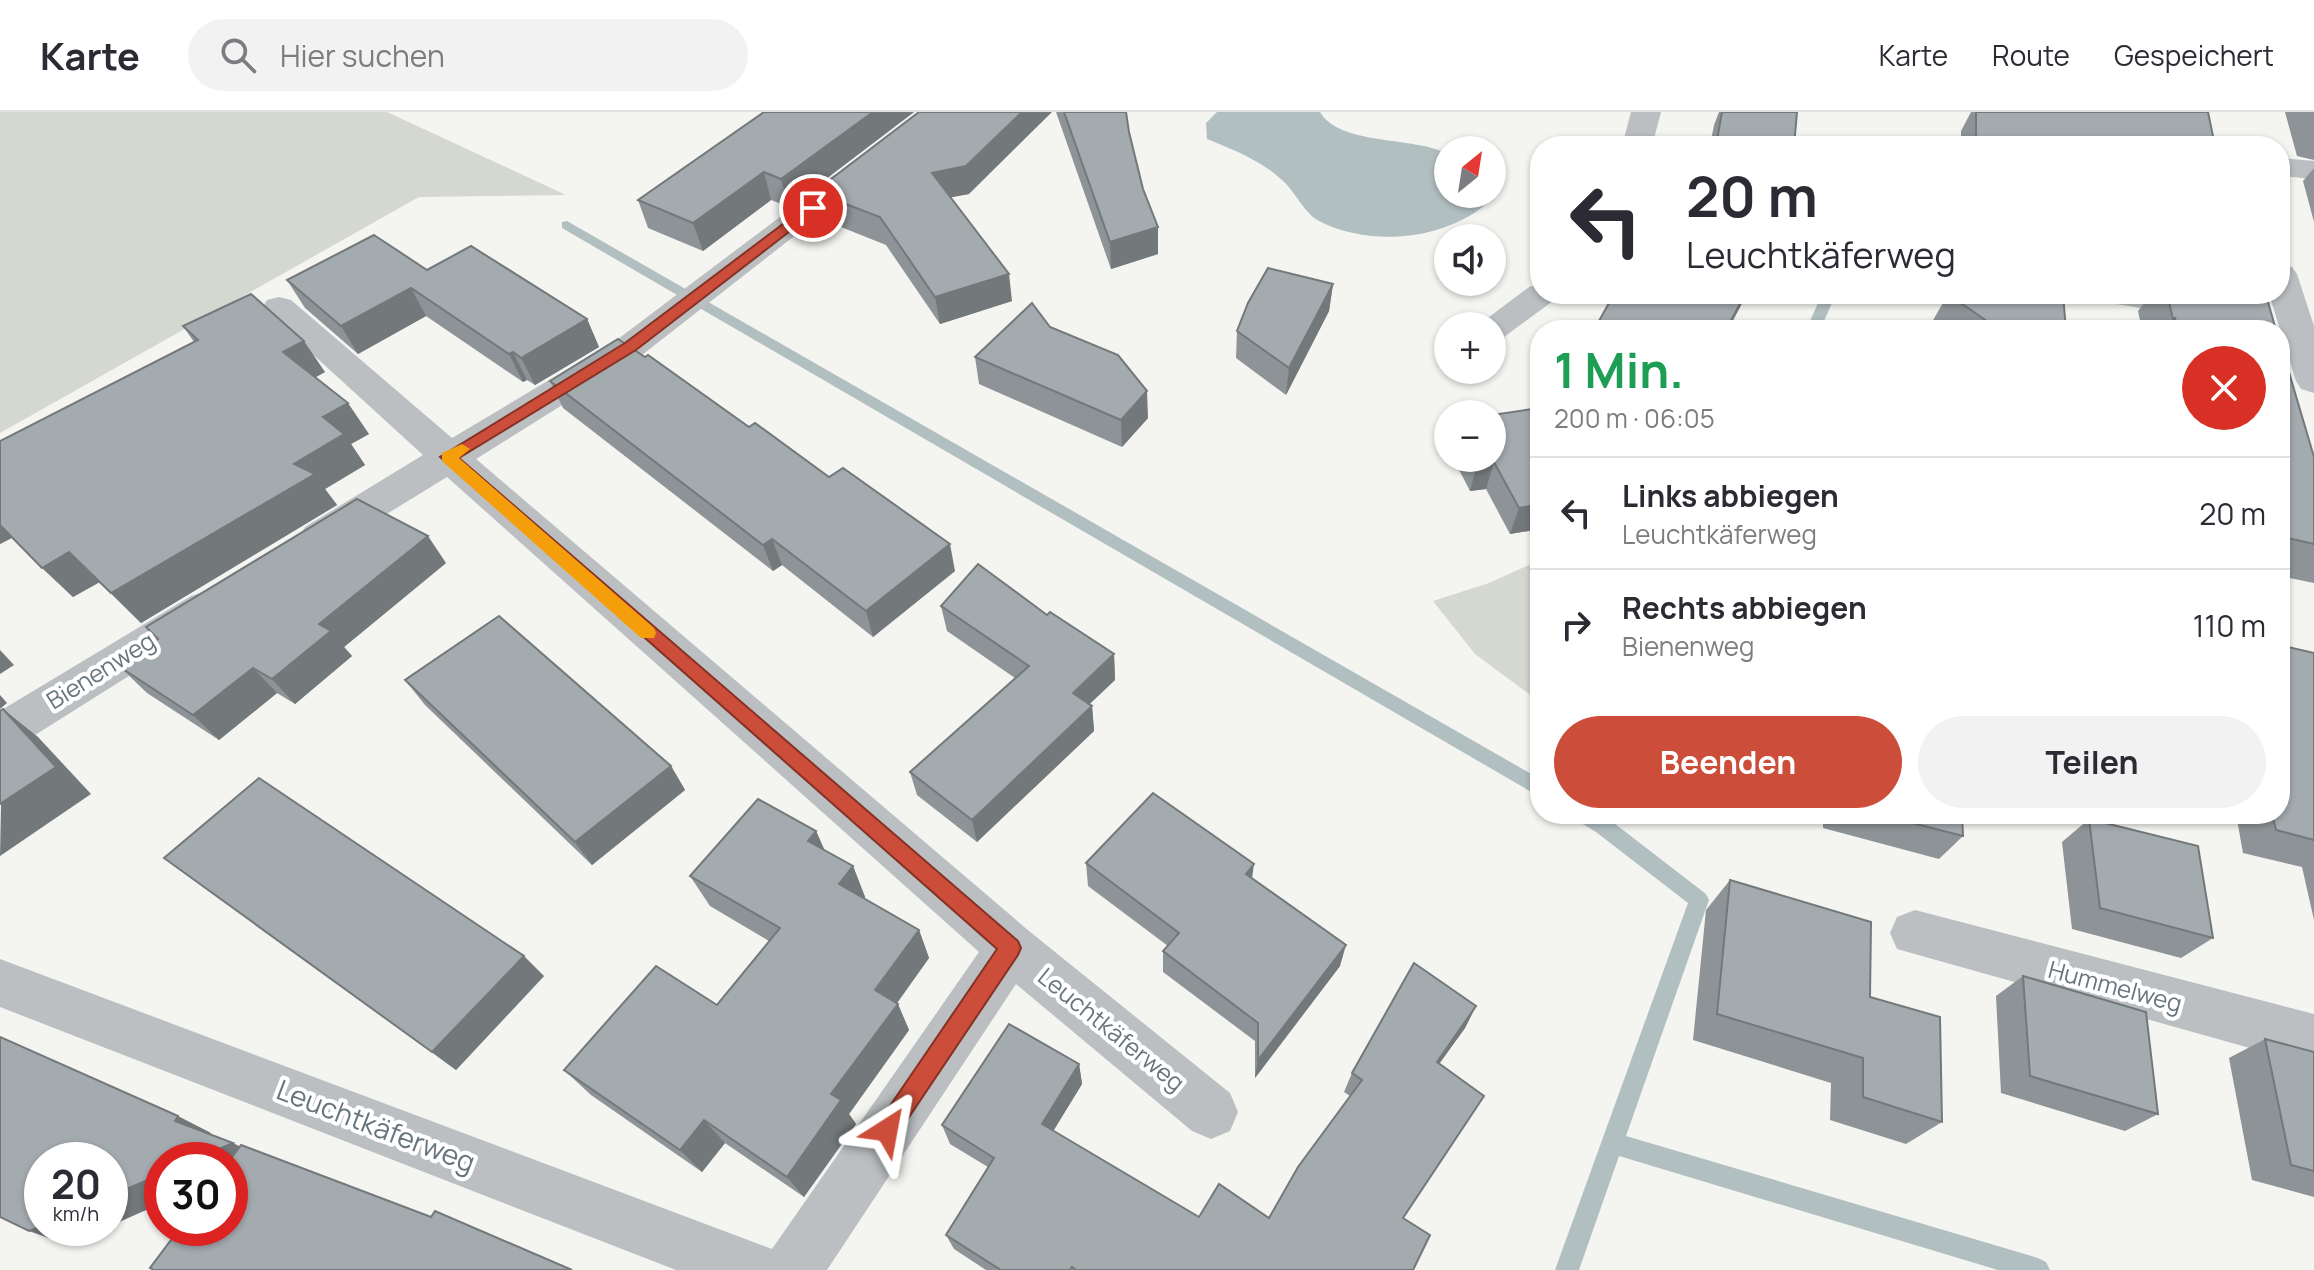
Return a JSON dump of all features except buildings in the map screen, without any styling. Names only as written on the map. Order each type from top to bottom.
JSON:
[{"type":"street","points":[[285,558],[552,397],[695,300],[938,112]]},
{"type":"street","points":[[1640,136],[1646,112]]},
{"type":"street","points":[[2290,168],[2314,170]]},
{"type":"street","points":[[1506,319],[1530,302]]},
{"type":"street","points":[[279,308],[448,457]]},
{"type":"street","points":[[2290,339],[2314,381]]},
{"type":"street","name":"Leuchtkäferweg","points":[[448,457],[1011,948],[1211,1112]]},
{"type":"street","name":"Bienenweg","points":[[0,734],[231,591]]},
{"type":"street","name":"Hummelweg","points":[[1915,933],[2314,1040]]},
{"type":"street","points":[[793,1270],[1011,948]]},
{"type":"street","name":"Leuchtkäferweg","points":[[0,983],[752,1270]]},
{"type":"lane","points":[[2157,304],[2205,312]]},
{"type":"shaded area","points":[[0,112],[387,112],[566,195],[419,197],[0,433]]},
{"type":"shaded area","points":[[1217,112],[1320,112],[1330,123],[1344,130],[1434,148],[1434,208],[1480,208],[1453,224],[1434,224],[1434,230],[1408,236],[1362,235],[1340,229],[1314,217],[1274,173],[1236,151],[1207,139],[1206,123]]},
{"type":"shaded area","points":[[1530,565],[1530,695],[1475,654],[1433,601],[1489,583]]},
{"type":"waterway","points":[[567,225],[1530,783]]},
{"type":"waterway","points":[[1817,320],[1825,304]]},
{"type":"waterway","points":[[1567,1270],[1699,900],[1600,824]]},
{"type":"waterway","points":[[1613,1143],[2038,1270]]},
{"type":"slow traffic","points":[[462,449],[448,457],[647,633]]},
{"type":"route","points":[[813,208],[630,347],[552,397],[448,457],[1011,948],[887,1130]]}]
